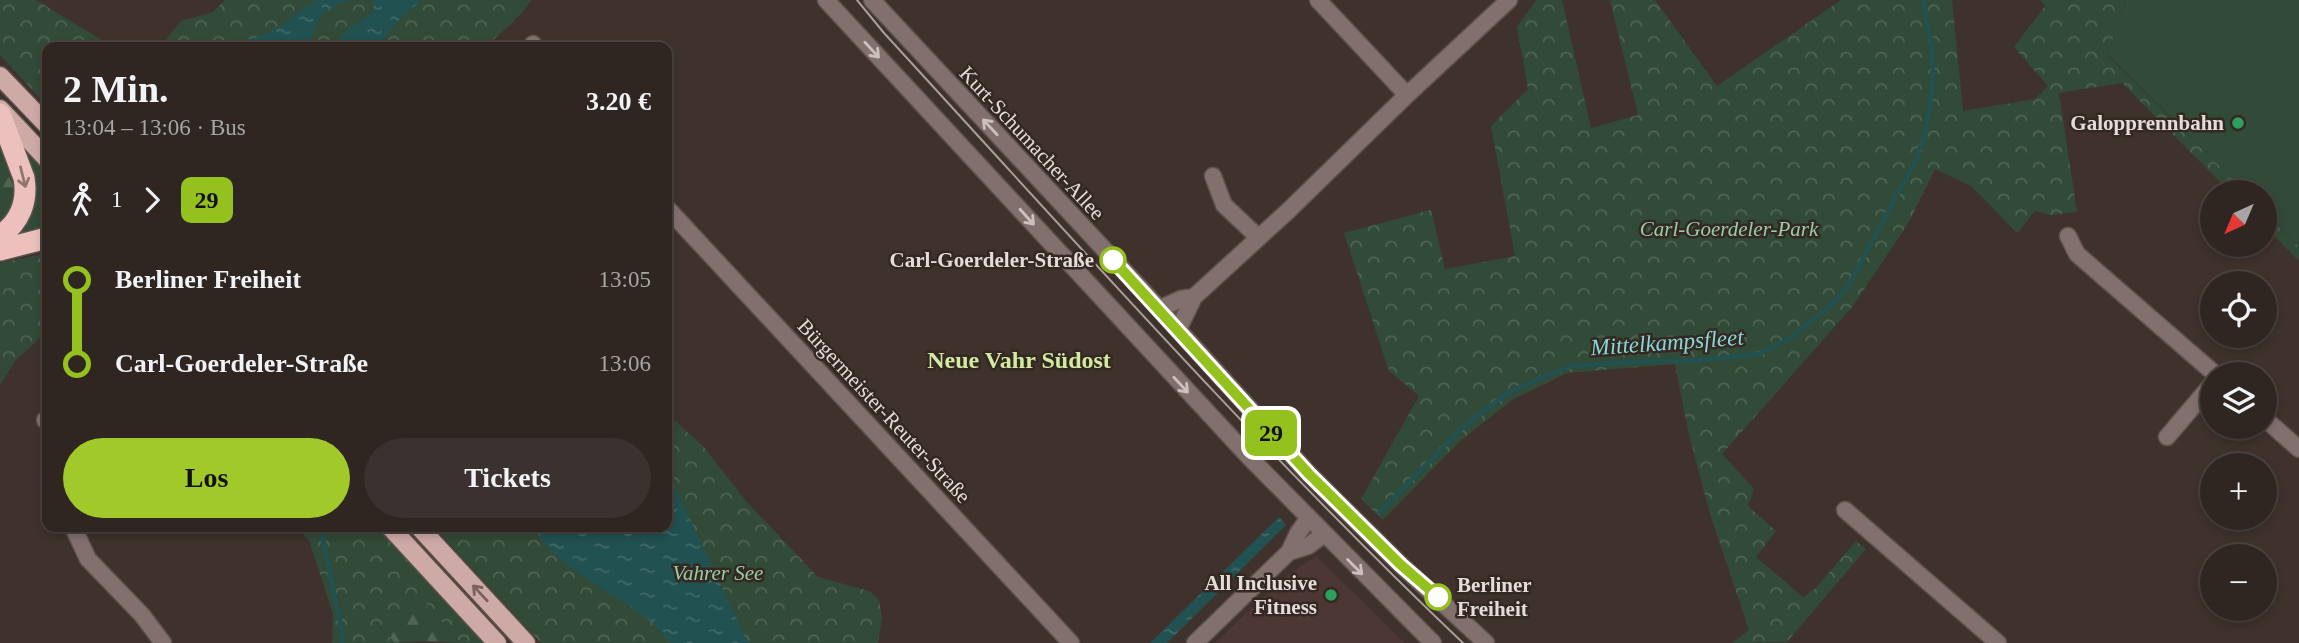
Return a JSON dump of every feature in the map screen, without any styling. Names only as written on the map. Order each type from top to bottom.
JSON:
[{"type":"highway","points":[[0,111],[26,188],[18,217],[0,236]]},
{"type":"highway","points":[[0,250],[42,239]]},
{"type":"main road","points":[[0,76],[42,120]]},
{"type":"main road","points":[[0,111],[42,154]]},
{"type":"main road","points":[[395,532],[497,643]]},
{"type":"main road","points":[[424,532],[526,643]]},
{"type":"street","points":[[826,0],[1308,520],[1433,643]]},
{"type":"street","name":"Kurt-Schumacher-Allee","points":[[872,0],[1309,474],[1401,565],[1486,643]]},
{"type":"street","points":[[1318,0],[1407,94]]},
{"type":"street","points":[[1178,330],[1194,297],[1509,0]]},
{"type":"street","points":[[1213,176],[1224,205],[1258,237]]},
{"type":"street","name":"Bürgermeister-Reuter-Straße","points":[[672,213],[1071,643]]},
{"type":"street","points":[[2068,236],[2077,254],[2201,362]]},
{"type":"street","points":[[1159,309],[1181,299],[1194,297]]},
{"type":"street","points":[[2167,437],[2200,398]]},
{"type":"street","points":[[2277,430],[2299,449]]},
{"type":"street","points":[[1845,510],[1998,643]]},
{"type":"street","points":[[1195,643],[1289,552],[1308,520]]},
{"type":"street","points":[[76,532],[88,559],[142,615],[163,643]]},
{"type":"street","points":[[1289,552],[1308,546],[1323,535]]},
{"type":"shaded area","points":[[1316,556],[1405,643],[1215,643],[1284,578]]},
{"type":"green space","points":[[0,0],[36,0],[105,42],[42,42],[42,101],[0,55]]},
{"type":"green space","points":[[225,0],[531,0],[523,12],[491,42],[164,42],[181,21],[213,12]]},
{"type":"green space","name":"Carl-Goerdeler-Park","points":[[1536,0],[1562,0],[1591,128],[1638,115],[1610,0],[1655,0],[1717,86],[1841,0],[1952,0],[1963,111],[2035,99],[2048,86],[2014,47],[2045,6],[2040,0],[2125,0],[2107,55],[2234,180],[2218,180],[2122,83],[2059,93],[2077,212],[2050,215],[2035,211],[2017,233],[1971,186],[1935,169],[1909,222],[1853,306],[1722,454],[1754,489],[1748,506],[1776,531],[1756,557],[1803,597],[1815,589],[1856,541],[1866,549],[1787,642],[1732,643],[1749,630],[1709,511],[1688,430],[1675,364],[1567,373],[1512,400],[1460,441],[1383,520],[1361,499],[1419,396],[1389,371],[1344,233],[1431,210],[1445,269],[1515,256],[1491,126],[1528,89],[1517,27]]},
{"type":"green space","name":"Galopprennbahn","points":[[2125,0],[2299,0],[2299,247],[2277,224],[2277,180],[2234,180],[2107,54]]},
{"type":"green space","points":[[14,136],[42,166],[42,235],[9,241],[30,216],[34,191],[27,164]]},
{"type":"green space","points":[[0,138],[23,184],[0,230]]},
{"type":"green space","points":[[2277,224],[2299,247],[2299,261],[2277,239]]},
{"type":"green space","points":[[42,254],[42,336],[15,361],[0,385],[0,263]]},
{"type":"green space","name":"Vahrer See","points":[[672,418],[703,446],[746,501],[818,577],[869,591],[879,600],[882,617],[878,643],[541,643],[439,532],[672,532]]},
{"type":"green space","points":[[301,532],[382,532],[484,643],[461,643],[423,601],[410,600],[380,627],[395,643],[332,643],[333,614],[309,540]]},
{"type":"green space","points":[[409,600],[423,601],[461,643],[395,643],[380,627]]},
{"type":"water","points":[[317,0],[351,0],[328,10],[318,20],[311,42],[240,42],[269,33]]},
{"type":"water","points":[[370,0],[422,0],[399,20],[381,42],[338,42],[348,29],[372,13],[374,5]]},
{"type":"water","name":"Vahrer See","points":[[672,484],[748,643],[671,643],[648,619],[570,567],[537,532],[672,532]]},
{"type":"water","points":[[1279,517],[1286,525],[1167,643],[1150,643]]},
{"type":"waterway","name":"Mittelkampsfleet","points":[[1380,512],[1461,429],[1506,394],[1538,379],[1571,366],[1691,361],[1759,354],[1790,338],[1836,301],[1851,281],[1916,160],[1926,130],[1933,82],[1932,48],[1923,0]]},
{"type":"waterway","points":[[321,532],[343,635],[342,643]]},
{"type":"tram line","points":[[857,0],[884,33],[1241,420],[1463,643]]},
{"type":"bus line","name":"29","points":[[1113,260],[1309,474],[1401,565],[1438,597]]},
{"type":"place","name":"Galopprennbahn","points":[[2238,123]]},
{"type":"place","name":"Carl-Goerdeler-Straße","points":[[1113,260]]},
{"type":"place","name":"All Inclusive Fitness","points":[[1331,595]]},
{"type":"place","name":"Berliner Freiheit","points":[[1438,597]]},
{"type":"district","name":"Neue Vahr Südost","points":[[1019,360]]}]
